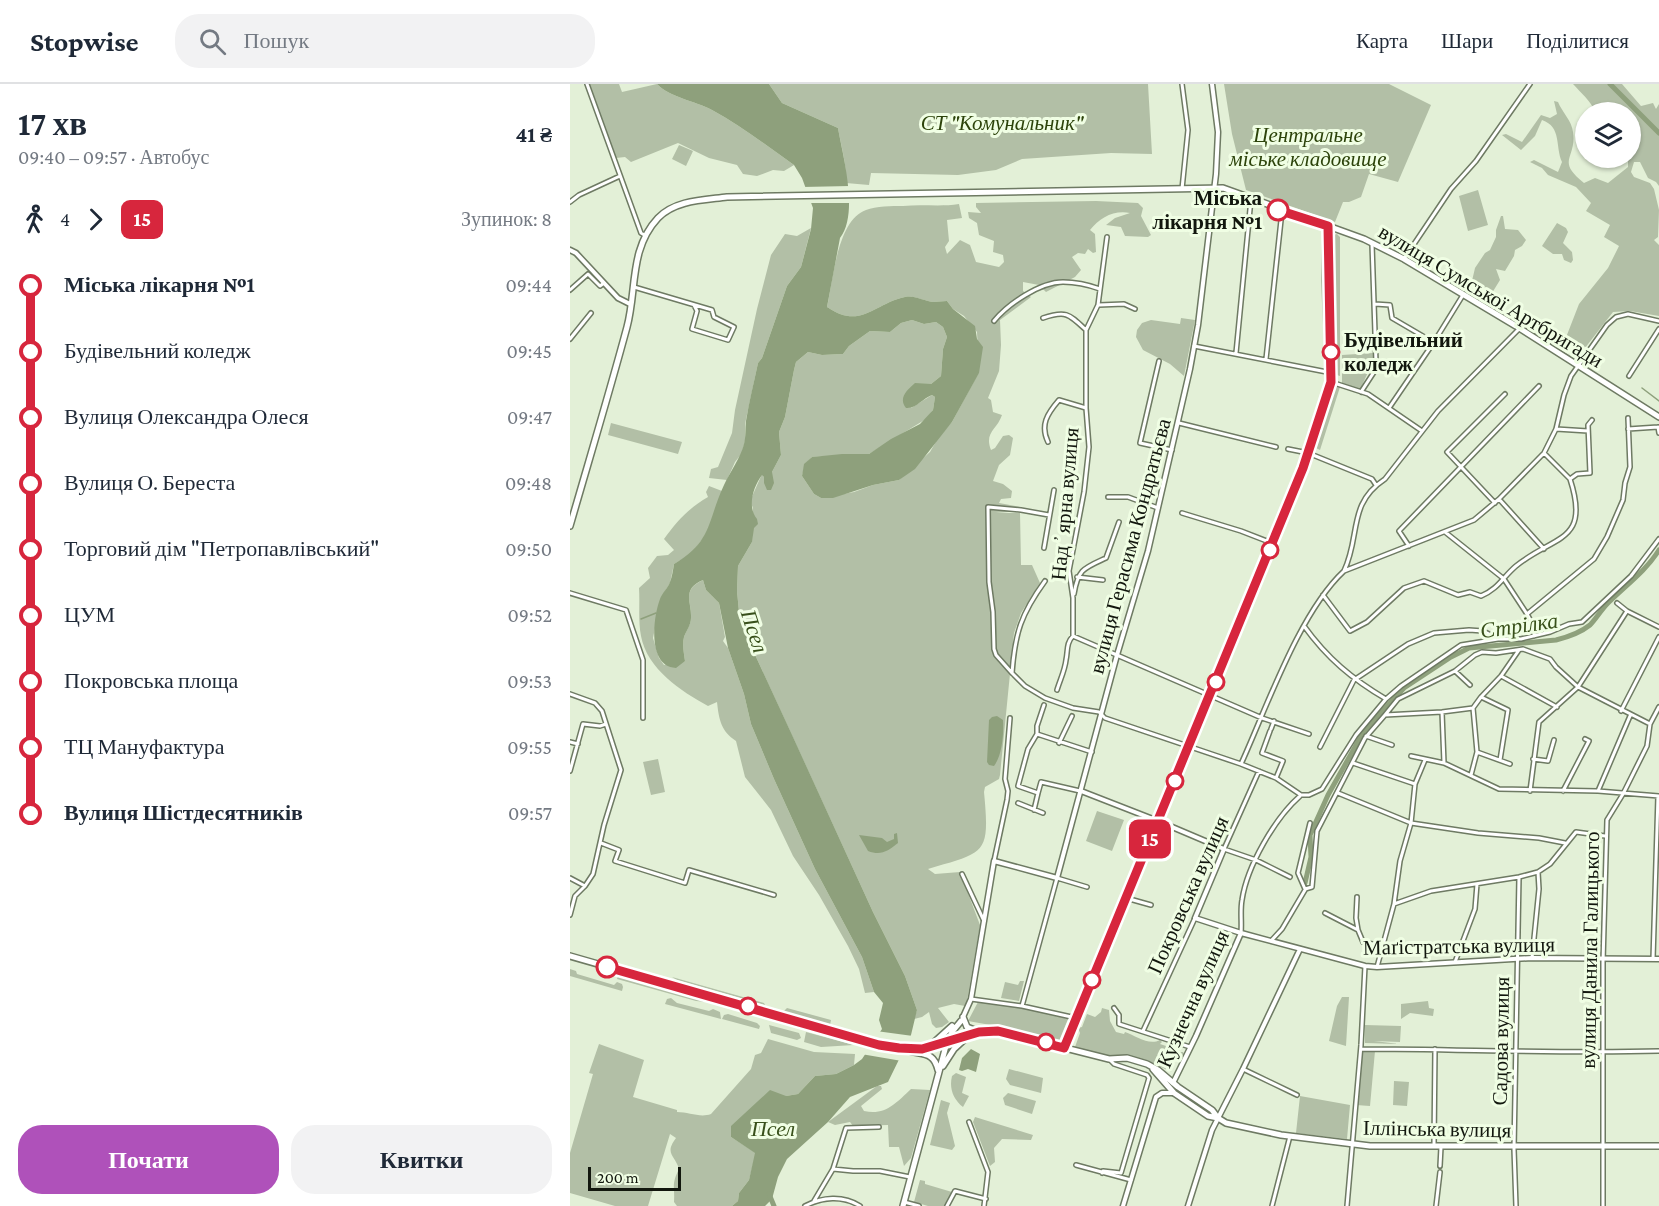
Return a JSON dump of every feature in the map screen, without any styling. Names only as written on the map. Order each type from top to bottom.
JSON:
[{"type":"main road","name":"вулиця Сумської Артбригади","points":[[570,526],[628,323],[637,257],[646,236],[663,214],[691,202],[727,197],[1223,188],[1372,242],[1520,328],[1659,417]]},
{"type":"main road","points":[[570,956],[862,1041],[899,1048],[924,1050],[979,1032],[998,1031],[1109,1059],[1128,1058],[1147,1064],[1165,1074],[1174,1093],[1208,1116],[1218,1118]]},
{"type":"main road","points":[[924,1050],[962,1019]]},
{"type":"main road","points":[[962,1019],[967,1027],[979,1032]]},
{"type":"main road","points":[[903,1204],[947,1042],[962,1019]]},
{"type":"main road","points":[[939,1073],[954,1049],[970,1035]]},
{"type":"main road","points":[[924,1050],[934,1059],[939,1073]]},
{"type":"main road","points":[[1170,1085],[1212,1110],[1218,1118]]},
{"type":"main road","name":"Іллінська вулиця","points":[[1218,1118],[1237,1126],[1352,1144],[1659,1146]]},
{"type":"street","points":[[587,84],[641,233],[646,236]]},
{"type":"street","points":[[1182,84],[1188,130],[1182,189]]},
{"type":"street","name":"вулиця Герасима Кондратьєва","points":[[1022,1006],[1158,508],[1179,423],[1202,297],[1218,141],[1212,84]]},
{"type":"street","points":[[1404,259],[1451,189],[1476,161],[1530,84]]},
{"type":"street","points":[[570,202],[572,197],[620,176]]},
{"type":"street","points":[[1236,353],[1251,199]]},
{"type":"street","points":[[1266,359],[1282,211]]},
{"type":"street","points":[[1064,1048],[1272,543],[1308,453],[1331,382],[1328,226]]},
{"type":"street","name":"Надʼярна вулиця","points":[[1057,690],[1067,659],[1066,649],[1073,636],[1070,571],[1084,492],[1089,447],[1086,408],[1086,330],[1098,305],[1107,237]]},
{"type":"street","points":[[1361,392],[1374,372],[1376,362],[1372,242]]},
{"type":"street","points":[[570,250],[576,253],[620,300],[630,304]]},
{"type":"street","points":[[570,291],[588,274],[600,286],[604,283]]},
{"type":"street","points":[[994,321],[1001,312],[1016,301],[1034,291],[1061,282],[1100,289]]},
{"type":"street","points":[[632,287],[712,310],[714,317],[734,327],[728,340],[692,329],[697,311],[694,305]]},
{"type":"street","points":[[1389,408],[1463,295]]},
{"type":"street","points":[[1098,305],[1124,304],[1135,309]]},
{"type":"street","points":[[1375,304],[1390,305],[1392,318],[1434,342]]},
{"type":"street","points":[[570,339],[591,313]]},
{"type":"street","points":[[1043,318],[1058,313],[1065,314],[1086,330]]},
{"type":"street","points":[[1344,571],[1474,520],[1499,499],[1544,453],[1556,429],[1569,380],[1607,325],[1616,317],[1636,315],[1659,321]]},
{"type":"street","points":[[1241,764],[1304,626],[1323,595],[1344,571],[1358,513],[1364,498],[1385,479],[1438,411],[1520,328]]},
{"type":"street","points":[[1629,376],[1659,329]]},
{"type":"street","points":[[1194,346],[1332,373]]},
{"type":"street","points":[[1159,361],[1140,444],[1172,450]]},
{"type":"street","points":[[1331,382],[1361,392],[1422,431]]},
{"type":"street","points":[[1409,546],[1399,531],[1539,386]]},
{"type":"street","points":[[1495,502],[1447,452],[1504,394]]},
{"type":"street","points":[[1048,442],[1043,432],[1045,424],[1050,410],[1059,400],[1086,408]]},
{"type":"street","points":[[1527,614],[1594,560],[1607,537],[1623,500],[1630,466],[1628,418]]},
{"type":"street","points":[[1570,479],[1577,474],[1590,473],[1588,425],[1592,420]]},
{"type":"street","points":[[1179,423],[1276,447]]},
{"type":"street","points":[[1628,429],[1658,426],[1659,433]]},
{"type":"street","points":[[1556,429],[1588,431]]},
{"type":"street","points":[[1288,448],[1308,453],[1372,479],[1376,485]]},
{"type":"street","points":[[1323,595],[1350,631],[1367,622],[1404,588],[1424,581],[1458,595],[1470,592],[1481,596],[1493,592],[1517,565],[1559,541],[1569,532],[1575,522],[1576,500],[1570,479],[1544,453]]},
{"type":"street","points":[[1044,548],[1054,490]]},
{"type":"street","points":[[1108,497],[1128,497],[1158,508]]},
{"type":"street","points":[[1499,499],[1545,549]]},
{"type":"street","points":[[1049,515],[988,507],[989,582],[994,649],[996,655],[1012,673],[1025,686],[1045,698],[1072,708],[1102,714],[1105,718],[1241,764],[1276,778],[1301,795],[1309,795],[1322,789],[1356,735],[1386,699],[1421,671],[1461,645],[1498,639],[1521,639],[1582,622],[1631,576],[1659,539]]},
{"type":"street","points":[[1182,513],[1272,543]]},
{"type":"street","name":"Надʼярна вулиця","points":[[1073,598],[1077,577],[1086,567],[1106,558],[1119,522]]},
{"type":"street","points":[[1445,532],[1504,579],[1534,627],[1534,636]]},
{"type":"street","points":[[1348,560],[1356,566]]},
{"type":"street","points":[[1077,577],[1103,580]]},
{"type":"street","points":[[1012,673],[1014,643],[1023,614],[1045,581]]},
{"type":"street","points":[[570,593],[626,610],[643,660],[643,718]]},
{"type":"street","points":[[1617,603],[1627,611],[1659,627]]},
{"type":"street","points":[[1530,791],[1539,722],[1578,687],[1627,611]]},
{"type":"street","points":[[1304,626],[1322,649],[1354,680],[1386,699]]},
{"type":"street","points":[[1320,747],[1354,680],[1422,637],[1451,631],[1476,630],[1498,639]]},
{"type":"street","points":[[1073,636],[1262,718],[1309,734]]},
{"type":"street","points":[[1621,711],[1659,637]]},
{"type":"street","points":[[1271,941],[1282,929],[1305,889],[1312,887],[1317,831],[1366,736],[1398,699],[1455,671],[1482,652],[1496,653],[1523,649],[1550,659],[1578,687],[1650,724]]},
{"type":"street","points":[[1471,776],[1477,752],[1473,708],[1501,676],[1519,650]]},
{"type":"street","points":[[1455,671],[1470,685]]},
{"type":"street","points":[[1501,676],[1557,708]]},
{"type":"street","points":[[570,694],[595,703],[602,711],[621,770],[604,825],[593,874],[575,896],[570,915]]},
{"type":"street","points":[[1481,697],[1509,710],[1500,760]]},
{"type":"street","points":[[1038,793],[1018,786],[1028,749],[1037,734],[1037,726],[1044,705]]},
{"type":"street","name":"вулиця Данила Галицького","points":[[1603,1206],[1605,836],[1607,820],[1647,746],[1650,724],[1659,706]]},
{"type":"street","points":[[1385,715],[1473,708]]},
{"type":"street","points":[[1442,712],[1444,763]]},
{"type":"street","points":[[1059,743],[1072,716]]},
{"type":"street","points":[[1598,791],[1631,716]]},
{"type":"street","points":[[962,1019],[971,999],[1008,792],[1005,774],[1010,718]]},
{"type":"street","points":[[1274,721],[1262,753],[1283,761],[1276,778]]},
{"type":"street","points":[[570,771],[583,724],[606,724]]},
{"type":"street","points":[[1037,734],[1092,752]]},
{"type":"street","points":[[1366,736],[1392,745]]},
{"type":"street","points":[[1563,791],[1589,741],[1585,739]]},
{"type":"street","points":[[1533,759],[1548,761],[1554,740]]},
{"type":"street","points":[[570,742],[578,744]]},
{"type":"street","points":[[1477,752],[1510,764]]},
{"type":"street","points":[[1411,756],[1444,763],[1499,789],[1598,791],[1658,796],[1653,959]]},
{"type":"street","points":[[1377,967],[1394,904],[1400,861],[1411,823],[1415,784],[1425,760]]},
{"type":"street","points":[[1353,763],[1415,784]]},
{"type":"street","name":"Покровська вулиця","points":[[1143,1031],[1259,771]]},
{"type":"street","points":[[1034,810],[1041,782],[1081,791],[1256,860],[1290,878]]},
{"type":"street","points":[[1338,793],[1411,823],[1565,843]]},
{"type":"street","name":"Кузнечна вулиця","points":[[1170,1085],[1190,1047],[1241,933],[1242,900],[1256,860],[1276,821],[1301,795]]},
{"type":"street","points":[[1018,803],[1043,813]]},
{"type":"street","points":[[1305,889],[1298,873],[1310,823]]},
{"type":"street","points":[[1394,904],[1431,891],[1538,872],[1550,864],[1576,832],[1605,836]]},
{"type":"street","points":[[601,843],[619,850],[615,861],[685,883],[689,870],[774,895]]},
{"type":"street","points":[[994,861],[1087,887]]},
{"type":"street","points":[[1532,958],[1539,889],[1538,872]]},
{"type":"street","points":[[962,874],[984,922]]},
{"type":"street","name":"Садова вулиця","points":[[1516,1206],[1519,877]]},
{"type":"street","points":[[570,878],[585,886]]},
{"type":"street","points":[[1455,962],[1474,909],[1477,884]]},
{"type":"street","points":[[1357,897],[1356,918],[1363,942],[1382,946]]},
{"type":"street","points":[[1126,898],[1151,905]]},
{"type":"street","points":[[1325,913],[1358,930]]},
{"type":"street","name":"Маґістратська вулиця","points":[[1195,918],[1241,933],[1365,966],[1518,958],[1659,959]]},
{"type":"street","points":[[1188,1206],[1212,1130],[1300,949]]},
{"type":"street","points":[[1347,1206],[1361,1049],[1365,966]]},
{"type":"street","points":[[971,999],[1022,1006],[1076,1018]]},
{"type":"street","points":[[1114,1008],[1119,1015],[1119,1024],[1190,1047]]},
{"type":"street","points":[[1361,1049],[1659,1051]]},
{"type":"street","points":[[1435,1049],[1437,1146],[1440,1166]]},
{"type":"street","points":[[1102,1173],[1121,1173],[1149,1078],[1147,1075],[1114,1064],[1109,1059]]},
{"type":"street","points":[[1243,1070],[1297,1095]]},
{"type":"street","points":[[1123,1206],[1156,1097],[1166,1092],[1174,1093]]},
{"type":"street","points":[[969,1122],[988,1172],[984,1206]]},
{"type":"street","points":[[814,1201],[833,1169],[846,1128],[879,1127]]},
{"type":"street","points":[[1272,1206],[1290,1136]]},
{"type":"street","points":[[1077,1165],[1131,1180]]},
{"type":"street","points":[[833,1169],[880,1171],[911,1178]]},
{"type":"street","points":[[1436,1206],[1440,1172]]},
{"type":"street","points":[[947,1206],[955,1191],[986,1199]]},
{"type":"street","points":[[805,1206],[814,1201],[837,1198],[853,1201],[860,1206]]},
{"type":"street","points":[[903,1204],[919,1206]]},
{"type":"green space","points":[[588,84],[619,84],[622,92],[657,84],[668,92],[722,116],[794,165],[784,171],[773,170],[757,176],[743,174],[737,165],[709,158],[678,143],[631,162],[625,157],[616,158]]},
{"type":"green space","name":"СТ \"Комунальник\"","points":[[769,84],[1148,84],[1152,154],[1111,153],[1022,159],[996,170],[958,175],[871,173],[869,185],[846,183],[845,162],[838,128],[782,103]]},
{"type":"green space","name":"Центральне міське кладовище","points":[[1224,84],[1389,84],[1431,105],[1398,182],[1369,174],[1361,197],[1343,202],[1335,222],[1246,190],[1232,134]]},
{"type":"green space","points":[[1573,84],[1622,84],[1638,102],[1589,102]]},
{"type":"green space","points":[[1554,101],[1558,102],[1573,132],[1569,159],[1571,169],[1584,183],[1595,178],[1608,183],[1627,168],[1632,168],[1631,172],[1634,177],[1650,183],[1654,189],[1659,210],[1658,237],[1654,240],[1659,245],[1659,316],[1630,311],[1613,312],[1585,348],[1565,340],[1579,304],[1608,268],[1619,246],[1604,237],[1610,225],[1586,211],[1591,203],[1576,187],[1548,175],[1542,168],[1530,162],[1534,160],[1558,172],[1562,162],[1553,127],[1542,120],[1535,136],[1521,150],[1502,135],[1506,134],[1522,142],[1541,115],[1550,118],[1557,114]]},
{"type":"green space","points":[[1653,103],[1656,109],[1659,104],[1659,186],[1648,178],[1641,164],[1641,106]]},
{"type":"green space","points":[[679,145],[693,151],[686,166],[672,159]]},
{"type":"green space","points":[[1478,190],[1488,225],[1468,231],[1459,196]]},
{"type":"green space","points":[[1096,201],[1138,203],[1143,208],[1141,216],[1151,235],[1148,237],[1125,236],[1121,227],[1106,225],[1115,218],[1130,213],[1113,214],[1103,219],[1090,230],[1095,234],[1096,252],[1093,253],[1088,249],[1085,254],[1078,253],[1072,257],[1081,270],[1075,277],[1046,292],[1039,285],[1023,282],[1023,291],[1031,297],[1000,320],[999,371],[988,398],[991,400],[993,412],[1002,415],[990,435],[989,444],[991,450],[1003,436],[1009,435],[1013,438],[1010,455],[999,465],[993,481],[1003,484],[1012,491],[1011,498],[1001,499],[999,503],[1020,507],[1020,511],[996,513],[1020,513],[1021,565],[1032,565],[1040,583],[1021,613],[1014,633],[1000,775],[999,779],[985,787],[984,792],[986,828],[984,840],[973,854],[928,869],[935,874],[960,872],[980,925],[965,1006],[954,1004],[938,1008],[949,1022],[936,1028],[932,1024],[929,1012],[914,1019],[917,1010],[905,976],[873,912],[751,646],[739,612],[738,566],[752,542],[753,508],[750,501],[762,474],[764,477],[772,472],[781,455],[779,432],[785,417],[796,362],[808,352],[822,355],[843,354],[849,346],[870,331],[890,332],[901,323],[912,320],[924,324],[936,322],[943,327],[947,337],[943,349],[941,376],[931,384],[927,384],[911,408],[932,395],[935,397],[933,410],[926,419],[869,454],[812,457],[805,464],[802,476],[814,494],[821,498],[899,480],[930,452],[938,438],[952,422],[979,372],[977,332],[947,301],[933,302],[905,297],[858,316],[849,316],[827,307],[842,238],[856,216],[866,210],[879,207],[959,204],[962,218],[947,220],[949,241],[945,247],[947,254],[960,240],[970,245],[976,262],[999,267],[1004,262],[1003,255],[993,252],[994,241],[979,235],[977,223],[969,218],[968,212],[981,213],[976,203]]},
{"type":"green space","points":[[1501,216],[1503,216],[1505,229],[1518,230],[1526,240],[1515,250],[1505,271],[1496,269],[1500,280],[1492,293],[1472,281],[1475,268],[1485,253],[1490,250],[1496,237]]},
{"type":"green space","points":[[1557,223],[1566,228],[1568,232],[1563,243],[1572,252],[1571,263],[1564,260],[1562,254],[1553,254],[1542,246]]},
{"type":"green space","points":[[811,228],[801,267],[787,286],[762,358],[758,363],[745,424],[742,453],[727,480],[709,478],[711,469],[718,467],[732,433],[757,309],[771,255],[785,234],[797,236]]},
{"type":"green space","points":[[1337,234],[1340,237],[1340,376],[1334,374],[1333,235]]},
{"type":"green space","points":[[1326,235],[1329,368],[1325,369],[1321,281],[1322,237]]},
{"type":"green space","points":[[1181,318],[1195,320],[1184,376],[1170,364],[1143,350],[1136,337],[1137,330],[1142,323],[1151,320],[1180,324]]},
{"type":"green space","points":[[1373,353],[1373,361],[1360,390],[1342,385],[1342,355]]},
{"type":"green space","points":[[1334,385],[1340,387],[1320,450],[1314,447]]},
{"type":"green space","points":[[611,423],[682,442],[678,454],[608,435]]},
{"type":"green space","points":[[709,486],[722,491],[712,522],[691,554],[674,564],[670,583],[661,598],[653,638],[659,658],[664,665],[685,661],[683,643],[691,620],[690,592],[696,584],[703,580],[706,590],[719,603],[725,637],[723,641],[728,648],[744,694],[751,724],[815,869],[862,957],[874,992],[865,993],[859,969],[848,946],[819,895],[793,856],[771,810],[745,777],[736,741],[727,733],[722,724],[717,702],[708,706],[677,686],[658,669],[644,648],[639,618],[639,588],[650,578],[648,568],[657,556],[668,555],[674,550],[664,539],[684,515],[708,497],[706,492]]},
{"type":"green space","points":[[658,759],[665,792],[651,795],[643,762]]},
{"type":"green space","points":[[1097,811],[1124,820],[1112,851],[1086,841]]},
{"type":"green space","points":[[570,969],[576,971],[577,974],[614,985],[617,982],[622,984],[622,991],[570,976]]},
{"type":"green space","points":[[618,976],[707,1002],[617,979]]},
{"type":"green space","points":[[672,977],[764,1003],[765,1005],[677,980]]},
{"type":"green space","points":[[1020,981],[1024,981],[1019,1001],[1001,998],[1005,982],[1018,985]]},
{"type":"green space","points":[[1342,997],[1349,997],[1346,1046],[1329,1041],[1337,1006]]},
{"type":"green space","points":[[671,998],[677,1003],[709,1011],[713,1009],[720,1012],[721,1019],[665,1004],[667,999]]},
{"type":"green space","points":[[1428,1001],[1429,1008],[1434,1009],[1433,1016],[1410,1013],[1401,1019],[1401,1004]]},
{"type":"green space","points":[[978,1002],[1014,1006],[1068,1019],[1059,1041],[1013,1029],[968,1021]]},
{"type":"green space","points":[[787,1008],[831,1020],[830,1025],[783,1012]]},
{"type":"green space","points":[[1102,1008],[1109,1010],[1110,1021],[1116,1032],[1124,1034],[1125,1032],[1151,1042],[1160,1040],[1162,1042],[1160,1044],[1172,1048],[1172,1044],[1176,1048],[1180,1046],[1179,1052],[1184,1054],[1176,1059],[1171,1072],[1149,1061],[1130,1056],[1113,1057],[1075,1047],[1080,1033],[1078,1028],[1082,1027],[1087,1014],[1095,1017]]},
{"type":"green space","points":[[728,1014],[757,1023],[760,1026],[759,1029],[722,1019]]},
{"type":"green space","points":[[769,1025],[799,1033],[801,1038],[797,1040],[771,1033]]},
{"type":"green space","points":[[1365,1025],[1401,1026],[1400,1042],[1374,1041],[1399,1044],[1365,1043]]},
{"type":"green space","points":[[806,1032],[854,1045],[821,1047],[804,1042]]},
{"type":"green space","points":[[768,1039],[814,1052],[855,1054],[854,1065],[836,1074],[815,1076],[798,1094],[786,1096],[731,1137],[756,1153],[749,1180],[739,1193],[738,1201],[732,1206],[677,1206],[674,1202],[674,1186],[679,1169],[671,1151],[676,1138],[670,1134],[648,1206],[615,1206],[570,1193],[570,1153],[593,1074],[589,1073],[599,1044],[644,1060],[633,1097],[677,1110],[677,1112],[703,1115],[711,1114],[751,1069],[755,1055],[761,1053]]},
{"type":"green space","points":[[1362,1051],[1375,1051],[1370,1106],[1356,1105]]},
{"type":"green space","points":[[1009,1069],[1043,1078],[1041,1093],[1010,1085],[1006,1079]]},
{"type":"green space","points":[[956,1073],[966,1077],[962,1093],[969,1096],[963,1107],[952,1089],[952,1076]]},
{"type":"green space","points":[[1394,1081],[1409,1082],[1407,1106],[1393,1105]]},
{"type":"green space","points":[[877,1086],[881,1086],[882,1089],[861,1106],[864,1111],[884,1110],[911,1089],[930,1090],[911,1158],[904,1166],[899,1147],[889,1147],[888,1125],[853,1126],[850,1122],[835,1125],[828,1122]]},
{"type":"green space","points":[[1008,1093],[1036,1101],[1032,1114],[1005,1105],[1003,1098]]},
{"type":"green space","points":[[1300,1096],[1350,1105],[1347,1139],[1296,1133]]},
{"type":"green space","points":[[941,1100],[950,1103],[947,1113],[955,1146],[952,1150],[930,1145]]},
{"type":"green space","points":[[975,1117],[1033,1135],[1031,1140],[1002,1139],[994,1148],[995,1162],[990,1166],[973,1122]]},
{"type":"green space","points":[[920,1180],[925,1181],[925,1184],[952,1192],[945,1206],[928,1206],[914,1202]]},
{"type":"water","name":"Псел","points":[[657,84],[769,84],[782,103],[838,128],[849,200],[846,227],[840,238],[827,307],[849,316],[858,316],[905,297],[933,302],[947,301],[953,309],[975,326],[977,339],[983,347],[979,373],[952,422],[915,469],[899,480],[873,485],[833,498],[821,498],[814,494],[802,476],[804,464],[812,457],[869,454],[920,424],[933,410],[935,397],[929,396],[910,408],[906,408],[903,398],[915,383],[931,384],[941,376],[943,349],[947,337],[943,327],[936,322],[924,324],[912,320],[901,323],[890,332],[870,331],[849,346],[843,354],[822,355],[808,352],[796,362],[785,417],[779,432],[781,455],[772,472],[774,483],[771,490],[767,490],[762,475],[754,491],[752,509],[758,524],[754,528],[752,542],[738,566],[739,612],[751,646],[873,912],[905,976],[917,1010],[911,1035],[888,1082],[850,1097],[828,1122],[787,1159],[778,1177],[772,1199],[765,1206],[732,1206],[738,1201],[739,1193],[749,1180],[755,1153],[731,1137],[731,1126],[770,1090],[786,1096],[798,1094],[815,1076],[836,1074],[862,1059],[882,1029],[879,1020],[883,1003],[874,992],[862,957],[815,869],[774,779],[751,724],[744,694],[728,648],[719,603],[706,590],[703,580],[696,584],[690,592],[691,621],[683,643],[685,661],[676,668],[660,659],[654,640],[654,628],[657,607],[670,582],[674,564],[696,547],[702,538],[724,485],[743,449],[747,414],[758,363],[762,358],[787,286],[801,267],[811,229],[813,208],[802,178],[794,165],[722,116],[668,92]]},
{"type":"water","points":[[997,716],[1003,720],[1003,732],[1001,751],[994,766],[987,762],[989,720]]},
{"type":"water","points":[[897,833],[898,843],[881,853],[868,851],[859,835],[882,838],[887,842],[894,839],[894,834]]},
{"type":"water","points":[[971,1049],[980,1054],[976,1072],[968,1069],[959,1070],[962,1058]]},
{"type":"pier","points":[[850,186],[851,203],[808,203],[802,187]]},
{"type":"pier","points":[[876,1031],[913,1036],[902,1061],[861,1054]]},
{"type":"waterway","name":"Стрілка","points":[[1610,84],[1659,133]]},
{"type":"waterway","points":[[1642,388],[1659,401]]},
{"type":"waterway","name":"Стрілка","points":[[1305,883],[1311,857],[1310,835],[1328,795],[1364,731],[1404,688],[1469,648],[1556,640],[1582,630],[1590,625],[1608,603],[1642,572],[1659,550]]},
{"type":"waterway","points":[[641,619],[656,613]]},
{"type":"waterway","points":[[769,1194],[774,1206]]},
{"type":"bus line","name":"15","points":[[607,967],[879,1045],[922,1049],[979,1032],[998,1031],[1064,1048],[1303,468],[1331,382],[1328,226],[1278,210]]},
{"type":"place","name":"Міська лікарня №1","points":[[1278,210]]},
{"type":"place","name":"Будівельний коледж","points":[[1331,352]]}]
